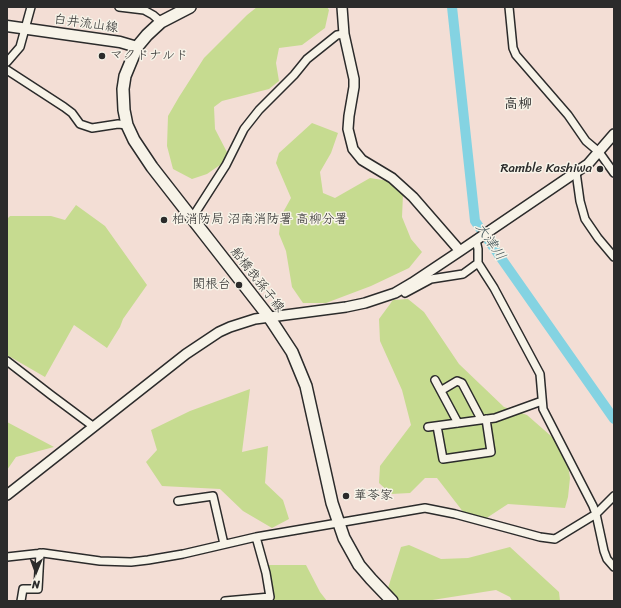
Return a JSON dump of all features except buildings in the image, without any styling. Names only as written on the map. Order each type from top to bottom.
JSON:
[{"type":"main road","name":"船橋我孫子線","points":[[190,7],[161,22],[137,47],[125,76],[123,89],[124,110],[127,125],[141,151],[268,317],[292,352],[306,386],[338,523],[351,553],[359,565],[370,579],[392,601]]},
{"type":"main road","name":"白井流山線","points":[[7,26],[120,42],[137,47]]},
{"type":"street","points":[[7,62],[20,47],[31,7]]},
{"type":"street","points":[[119,7],[143,8],[161,22]]},
{"type":"street","points":[[342,7],[344,34],[354,79],[354,87],[348,116],[348,129],[353,149],[362,160],[392,178],[412,197],[460,251]]},
{"type":"street","points":[[509,7],[513,48],[516,55],[568,115],[586,141],[599,152],[614,173]]},
{"type":"street","points":[[192,218],[226,165],[244,129],[260,110],[294,76],[307,59],[337,35],[344,34]]},
{"type":"street","points":[[7,70],[64,107],[72,113],[80,124],[92,128],[118,124],[127,125]]},
{"type":"street","points":[[7,495],[186,354],[219,332],[230,327],[268,317],[346,307],[365,303],[382,298],[402,289],[588,164],[614,134]]},
{"type":"street","points":[[576,172],[580,201],[585,219],[614,257]]},
{"type":"street","points":[[477,239],[478,263],[494,288],[540,374],[543,409],[596,514],[598,528],[607,559],[614,567]]},
{"type":"street","points":[[402,289],[405,293],[431,279],[463,274],[478,263]]},
{"type":"street","points":[[7,362],[51,396],[94,426]]},
{"type":"street","points":[[435,380],[442,390],[458,423]]},
{"type":"street","points":[[437,426],[443,459],[491,452],[484,419],[462,383],[457,382],[442,390]]},
{"type":"street","points":[[428,428],[484,419],[542,401]]},
{"type":"street","points":[[178,501],[213,496],[224,544]]},
{"type":"street","points":[[7,557],[40,553],[100,561],[131,562],[184,554],[256,537],[424,508],[455,514],[540,537],[555,539],[596,514],[614,496]]},
{"type":"street","points":[[225,601],[270,597],[266,573],[256,537]]},
{"type":"street","points":[[21,601],[23,589],[38,589],[40,553]]},
{"type":"green space","points":[[257,7],[327,7],[329,10],[325,28],[302,45],[279,48],[276,63],[279,81],[269,89],[222,101],[214,107],[215,129],[230,158],[207,174],[192,179],[173,169],[167,146],[168,116],[204,58]]},
{"type":"green space","points":[[312,123],[338,133],[331,153],[320,172],[323,193],[335,198],[370,178],[389,181],[403,194],[402,217],[411,239],[422,252],[409,268],[371,286],[326,303],[303,303],[292,287],[286,251],[279,234],[281,216],[291,198],[276,163],[279,153]]},
{"type":"green space","points":[[76,205],[105,226],[147,285],[123,319],[120,327],[107,348],[74,325],[45,377],[7,355],[7,219],[10,216],[51,216],[65,220]]},
{"type":"green space","points":[[408,299],[424,312],[459,364],[504,407],[527,415],[559,443],[567,459],[570,478],[565,508],[508,504],[485,519],[464,513],[437,478],[425,478],[410,493],[391,494],[379,483],[380,466],[411,425],[402,390],[380,341],[379,319],[393,300]]},
{"type":"green space","points":[[250,389],[242,452],[268,446],[265,483],[283,500],[289,519],[272,528],[243,511],[220,489],[162,486],[146,462],[157,450],[151,430],[190,411]]},
{"type":"green space","points":[[7,422],[54,447],[16,457],[7,470]]},
{"type":"green space","points":[[409,545],[441,559],[468,558],[510,547],[559,592],[560,601],[512,601],[510,597],[496,590],[426,601],[399,601],[388,588],[401,547]]},
{"type":"green space","points":[[265,565],[306,565],[320,592],[327,601],[265,601]]},
{"type":"waterway","name":"大津川","points":[[452,7],[475,221],[614,419]]},
{"type":"place","name":"マクドナルド","points":[[102,56]]},
{"type":"place","name":"Ramble Kashiwa","points":[[600,169]]},
{"type":"place","name":"柏消防局 沼南消防署 高柳分署","points":[[164,220]]},
{"type":"place","name":"関根台","points":[[239,285]]},
{"type":"place","name":"華苓家","points":[[346,496]]},
{"type":"district","name":"高柳","points":[[518,104]]}]
